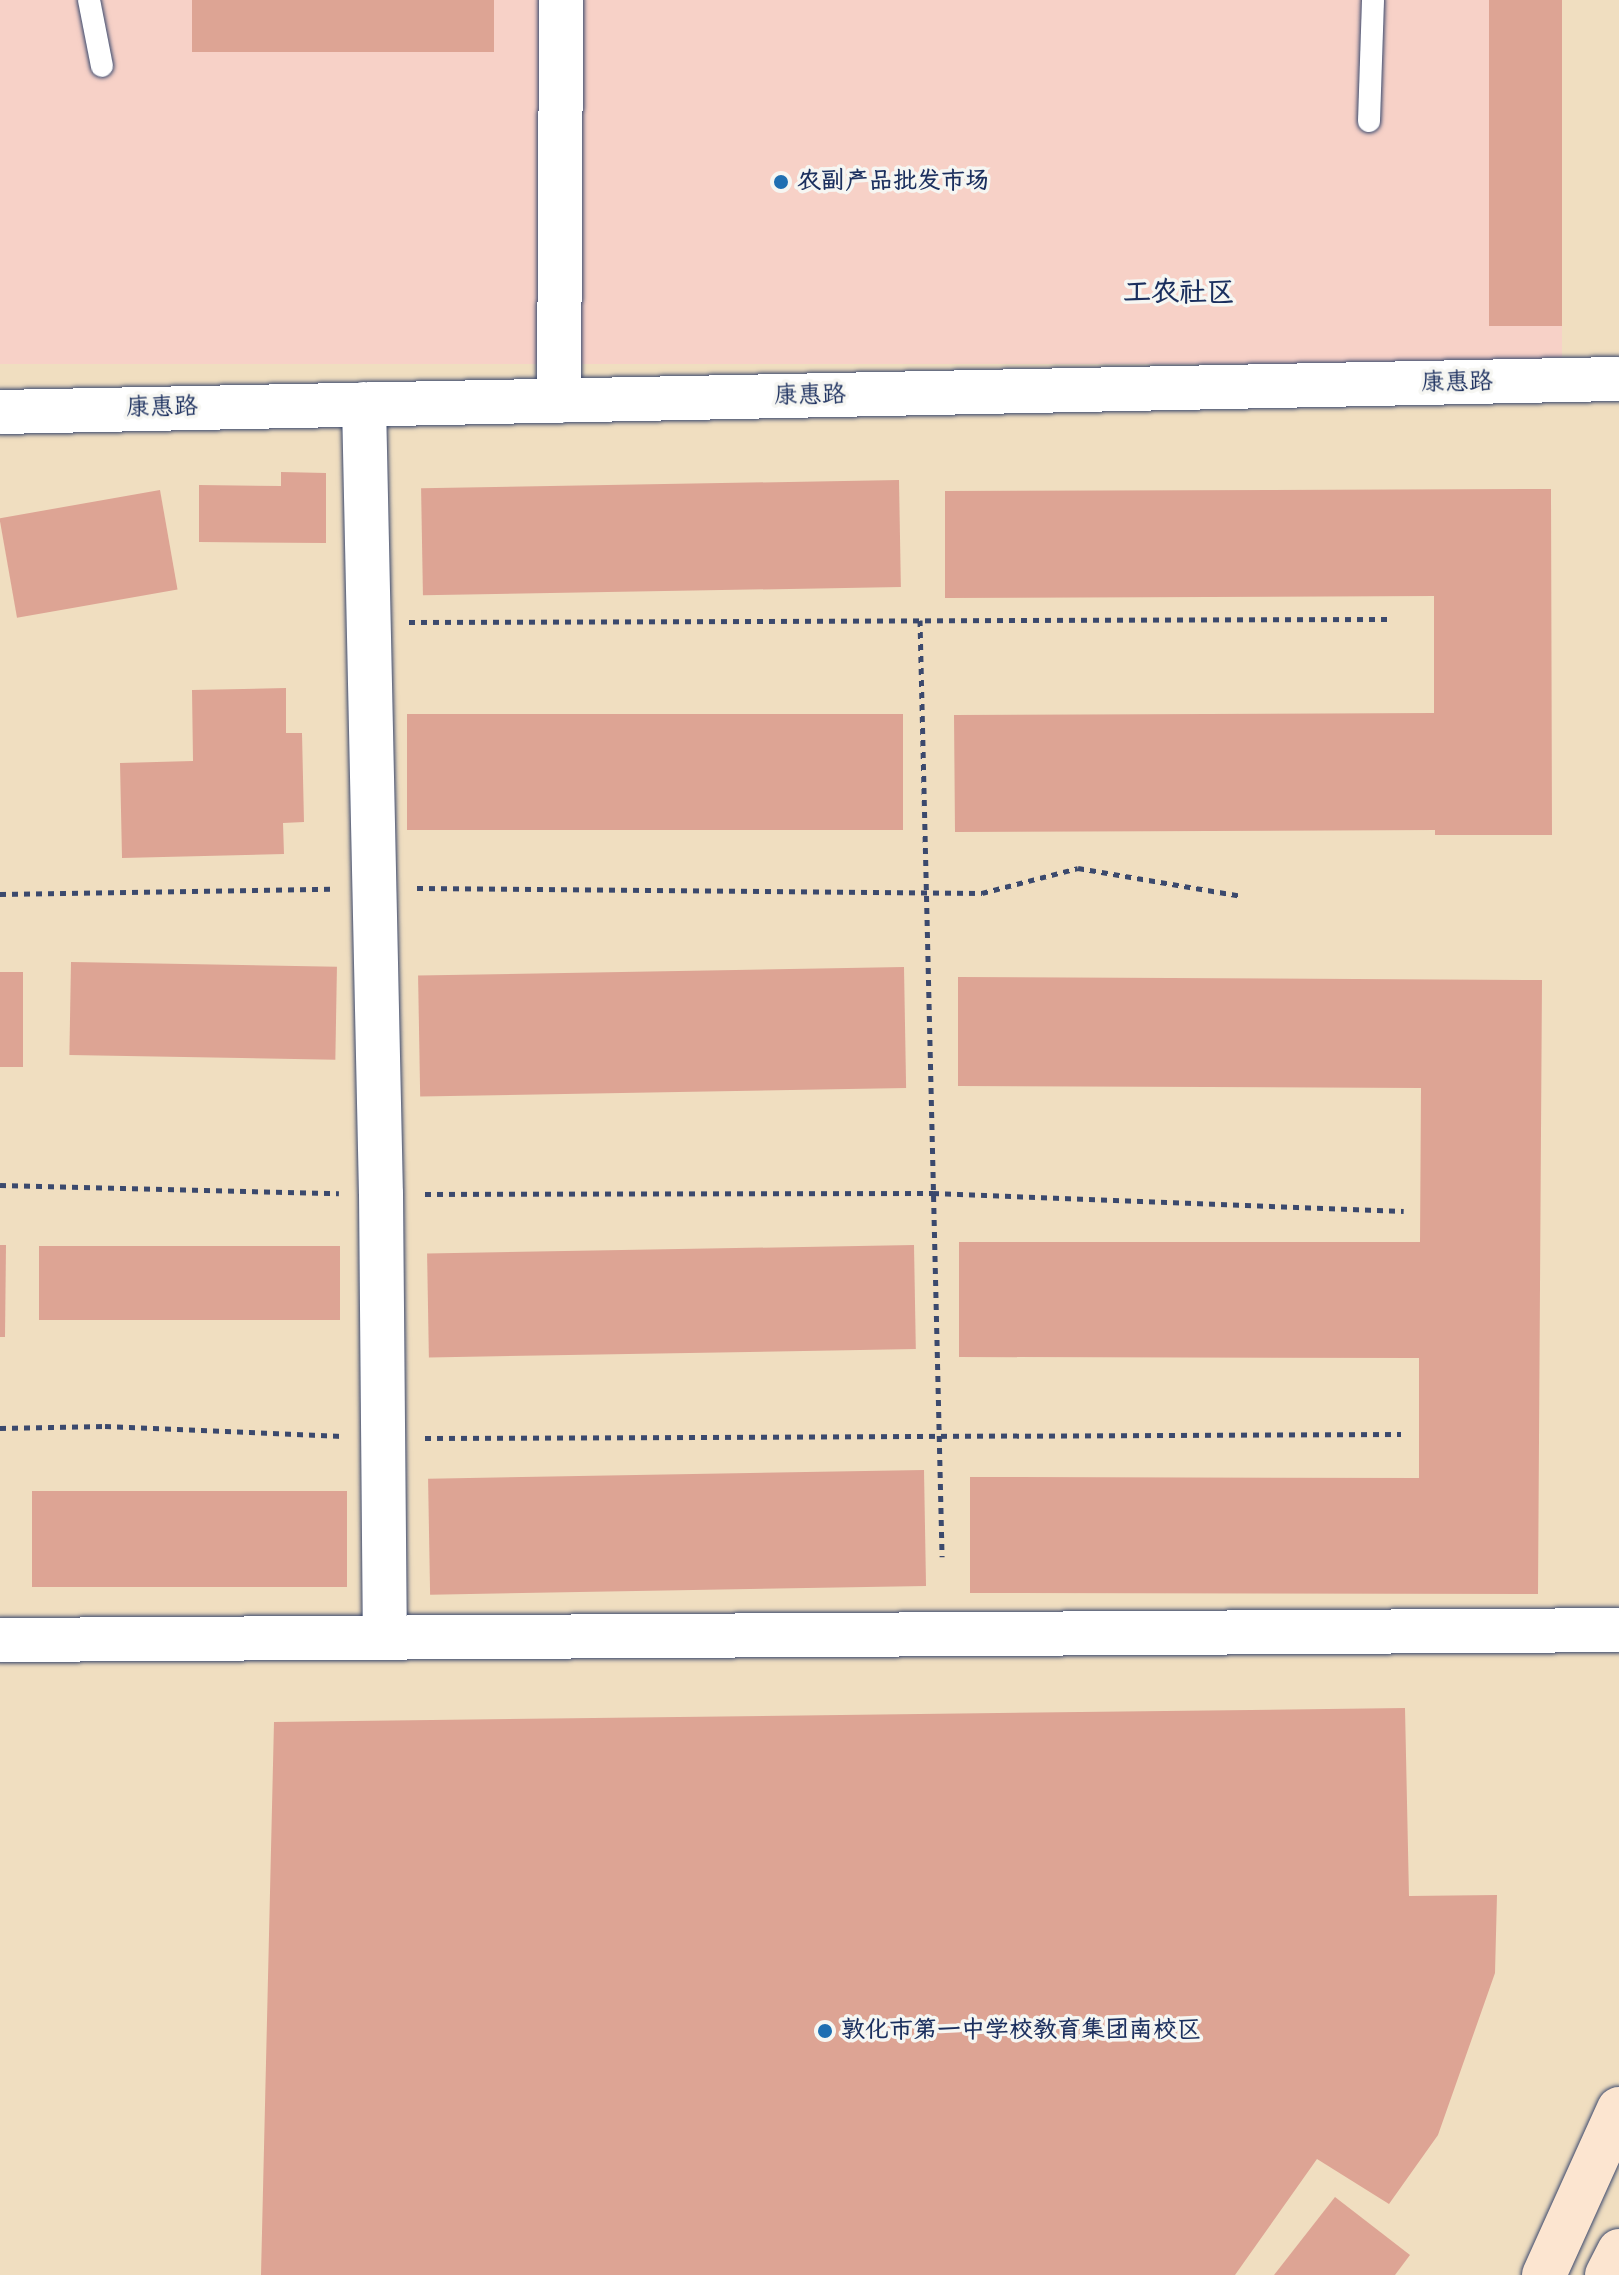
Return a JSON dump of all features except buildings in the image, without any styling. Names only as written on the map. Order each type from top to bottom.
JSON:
[{"type":"main road","points":[[1544,2275],[1619,2109]]},
{"type":"main road","points":[[1607,2275],[1619,2251]]},
{"type":"street","points":[[559,401],[561,0]]},
{"type":"street","name":"康惠路","points":[[0,412],[1619,379]]},
{"type":"street","points":[[364,404],[372,888],[381,1194],[385,1638]]},
{"type":"street","points":[[0,1640],[1619,1630]]},
{"type":"lane","points":[[89,0],[102,66]]},
{"type":"lane","points":[[1369,121],[1373,0]]},
{"type":"path","points":[[368,622],[1391,619]]},
{"type":"path","points":[[920,620],[942,1557]]},
{"type":"path","points":[[0,894],[372,888],[982,893],[1078,868],[1241,896]]},
{"type":"path","points":[[0,1185],[381,1194],[933,1193],[1404,1211]]},
{"type":"path","points":[[0,1428],[105,1426],[382,1438],[1401,1434]]},
{"type":"shaded area","name":"农副产品批发市场","points":[[0,0],[1562,0],[1562,364],[0,364]]},
{"type":"place","name":"农副产品批发市场","points":[[781,182]]},
{"type":"place","name":"敦化市第一中学校教育集团南校区","points":[[825,2031]]},
{"type":"district","name":"工农社区","points":[[1179,294]]}]
